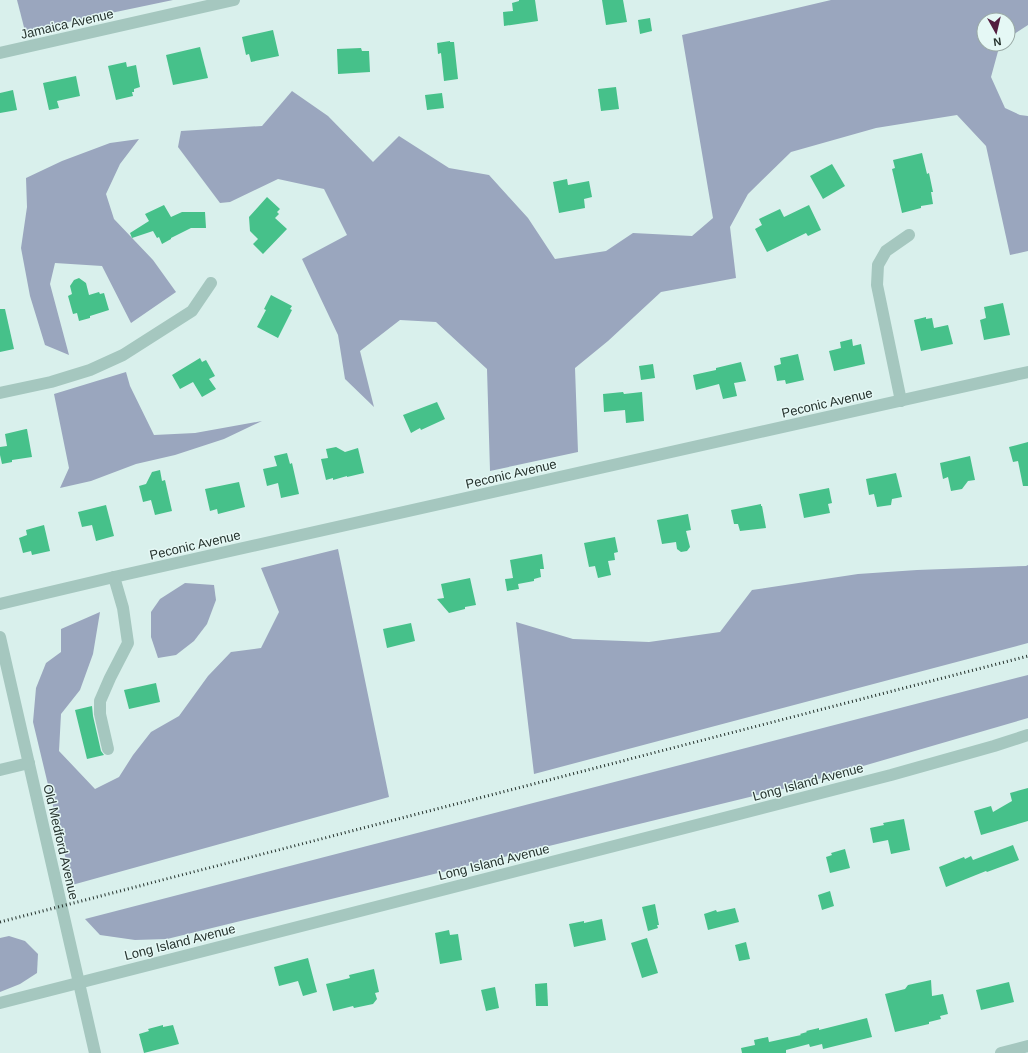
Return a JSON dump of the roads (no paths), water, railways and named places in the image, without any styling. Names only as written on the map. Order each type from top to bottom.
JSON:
[{"type":"street","name":"Jamaica Avenue","points":[[0,53],[234,0]]},
{"type":"street","points":[[901,401],[877,285],[878,265],[886,251],[909,234]]},
{"type":"street","points":[[0,393],[51,382],[90,370],[123,355],[192,311],[211,283]]},
{"type":"street","name":"Peconic Avenue","points":[[0,604],[114,577],[1028,372]]},
{"type":"street","points":[[108,749],[100,714],[100,701],[128,643],[123,608],[114,577]]},
{"type":"street","name":"Old Medford Avenue","points":[[0,637],[95,1053]]},
{"type":"street","name":"Long Island Avenue","points":[[0,1003],[925,766],[1028,735]]},
{"type":"street","name":"Long Island Avenue","points":[[994,746],[1028,740]]},
{"type":"street","points":[[0,770],[29,763]]},
{"type":"street","points":[[1001,1053],[1028,1046]]},
{"type":"railway","points":[[0,922],[1028,656]]}]
